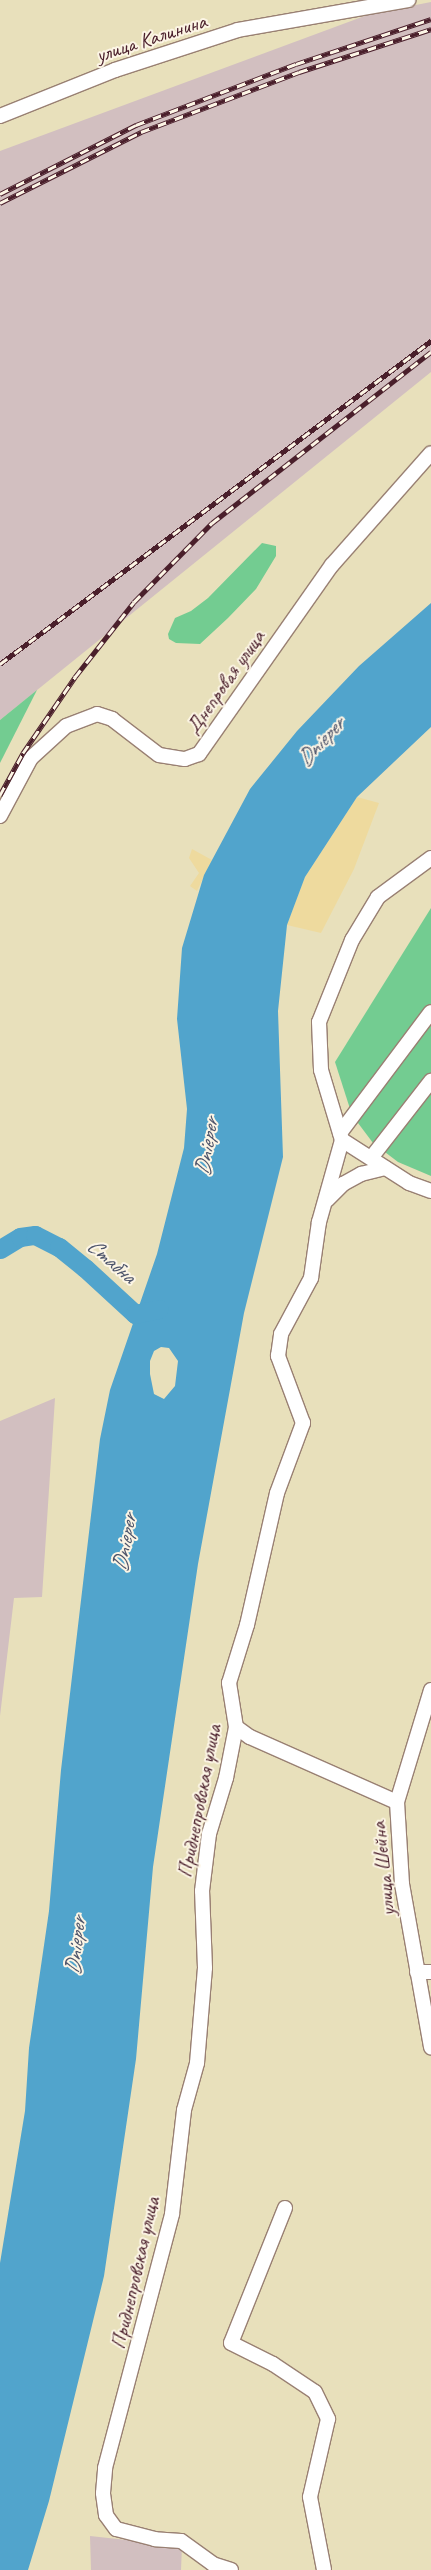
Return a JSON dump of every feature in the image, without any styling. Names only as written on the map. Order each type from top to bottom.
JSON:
[{"type":"street","name":"улица Калинина","points":[[0,116],[115,70],[238,30],[408,0]]},
{"type":"street","name":"Днепровая улица","points":[[0,816],[31,758],[66,726],[97,714],[112,719],[159,755],[184,759],[199,754],[332,565],[431,453]]},
{"type":"street","points":[[431,858],[378,897],[352,940],[320,1022],[321,1070],[341,1136],[409,1183],[431,1191]]},
{"type":"street","points":[[341,1136],[431,1012]]},
{"type":"street","points":[[371,1158],[431,1081]]},
{"type":"street","name":"Приднепровская улица","points":[[231,2570],[213,2564],[181,2541],[155,2539],[116,2529],[106,2515],[103,2493],[105,2468],[172,2214],[184,2110],[197,2063],[205,1968],[202,1890],[209,1834],[226,1778],[236,1727],[229,1683],[247,1625],[277,1493],[303,1423],[278,1356],[281,1334],[311,1278],[325,1202],[341,1136]]},
{"type":"street","points":[[325,1202],[343,1184],[361,1174],[386,1168]]},
{"type":"street","name":"улица Шейна","points":[[431,1690],[419,1722],[397,1802],[402,1884],[424,1972],[431,2047]]},
{"type":"street","points":[[236,1727],[250,1737],[397,1802]]},
{"type":"street","points":[[285,2208],[231,2343],[273,2364],[316,2392],[328,2419],[310,2497],[324,2570]]},
{"type":"shaded area","points":[[431,2],[431,372],[0,720],[0,151],[370,14]]},
{"type":"shaded area","points":[[55,1398],[42,1597],[14,1598],[0,1716],[0,1421]]},
{"type":"shaded area","points":[[90,2536],[182,2546],[181,2570],[91,2570]]},
{"type":"green space","points":[[262,543],[276,546],[276,556],[256,589],[228,618],[200,644],[176,643],[169,639],[168,634],[175,618],[191,611],[208,598]]},
{"type":"green space","points":[[37,690],[0,763],[0,720]]},
{"type":"green space","points":[[431,908],[431,1176],[398,1162],[373,1143],[352,1115],[335,1062]]},
{"type":"sand","points":[[357,797],[379,803],[354,869],[321,933],[287,925],[305,877]]},
{"type":"sand","points":[[192,849],[212,860],[197,891],[190,886],[199,873],[189,858]]},
{"type":"water","name":"Dnieper","points":[[431,603],[431,727],[357,797],[305,877],[287,925],[278,1011],[283,1157],[244,1313],[198,1564],[153,1867],[136,2059],[104,2276],[49,2501],[28,2570],[0,2570],[0,2263],[25,2111],[29,2048],[49,1911],[61,1770],[100,1439],[110,1390],[157,1254],[184,1148],[187,1109],[177,1019],[182,948],[204,875],[250,789],[297,731],[359,666]],"holes":[[[161,1347],[169,1348],[178,1361],[175,1386],[164,1399],[154,1394],[150,1374],[150,1361],[154,1351]]]},
{"type":"waterway","name":"Стабна","points":[[0,1249],[20,1237],[35,1235],[59,1247],[135,1314],[158,1309]]},
{"type":"railway","points":[[0,194],[136,125],[296,64],[431,19]]},
{"type":"railway","points":[[0,203],[141,132],[299,72],[431,29]]},
{"type":"railway","points":[[0,664],[431,341]]},
{"type":"railway","points":[[0,795],[23,753],[75,677],[134,602],[212,523],[431,352]]}]
